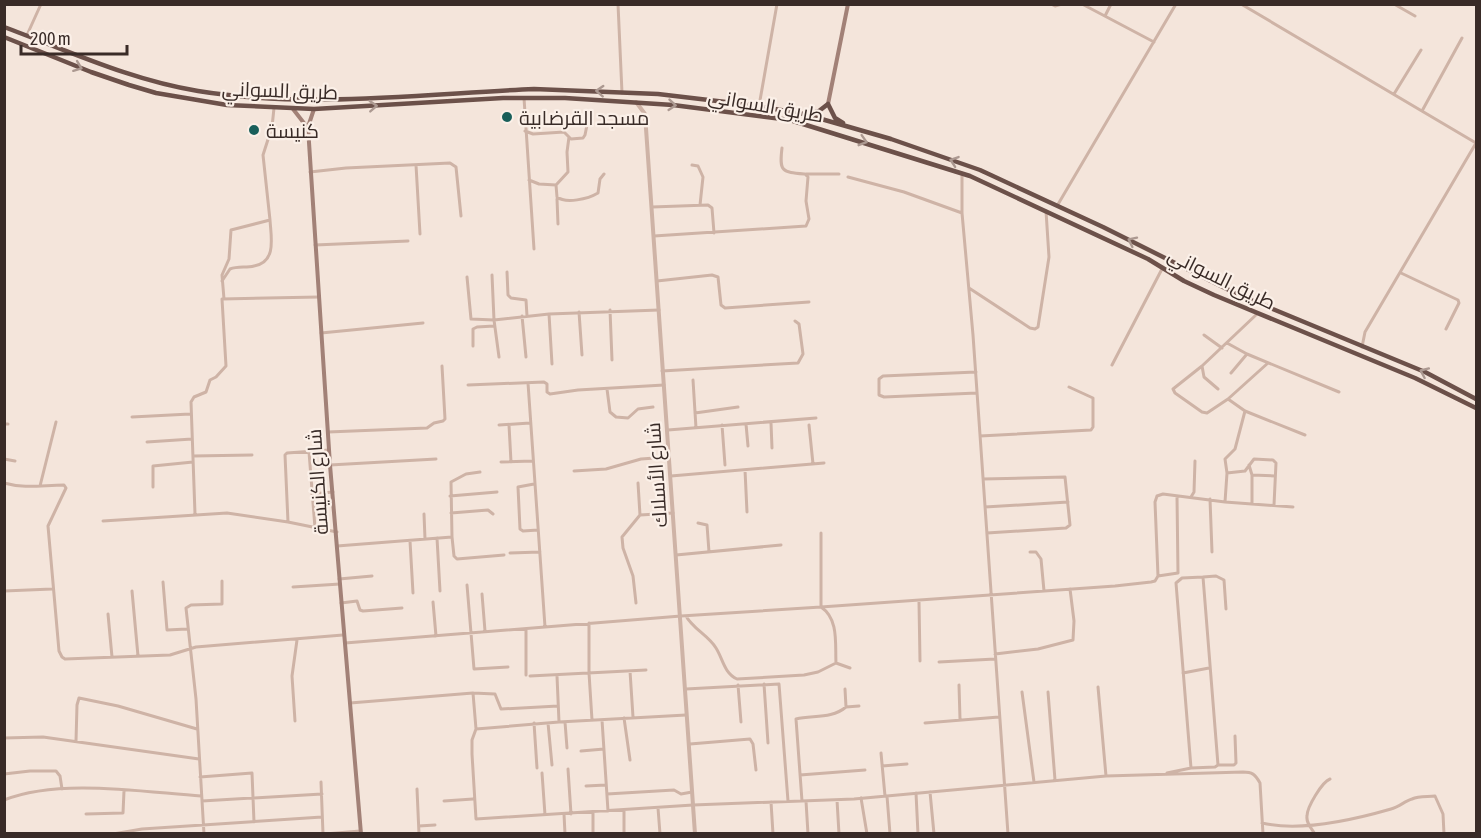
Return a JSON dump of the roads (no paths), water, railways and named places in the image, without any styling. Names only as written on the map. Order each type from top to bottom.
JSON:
[{"type":"highway","name":"طريق السواني","points":[[4,27],[127,74],[196,91],[237,96],[308,100],[534,89],[681,96],[804,114],[850,127],[991,175],[1149,249],[1239,295],[1425,372],[1476,399]]},
{"type":"highway","name":"طريق السواني","points":[[4,37],[91,72],[156,93],[227,105],[314,109],[565,98],[652,103],[790,120],[962,173],[986,183],[1163,267],[1184,281],[1257,314],[1415,378],[1476,408]]},
{"type":"highway","points":[[804,114],[818,112],[828,104],[835,118],[850,127]]},
{"type":"highway","points":[[986,183],[990,180],[991,175]]},
{"type":"highway","points":[[1003,192],[1003,187],[1010,184]]},
{"type":"main road","points":[[828,104],[848,4]]},
{"type":"main road","points":[[293,109],[308,128]]},
{"type":"main road","name":"شارع الكنيسة","points":[[314,109],[308,128],[310,172],[330,465],[360,832]]},
{"type":"street","points":[[27,35],[41,4]]},
{"type":"street","points":[[618,4],[622,93]]},
{"type":"street","points":[[759,106],[777,4]]},
{"type":"street","points":[[1051,4],[1062,4]]},
{"type":"street","points":[[1082,4],[1154,42]]},
{"type":"street","points":[[1105,16],[1111,4]]},
{"type":"street","points":[[1057,206],[1176,4]]},
{"type":"street","points":[[1241,4],[1476,143],[1365,332],[1362,347]]},
{"type":"street","points":[[1394,4],[1414,16]]},
{"type":"street","points":[[1422,111],[1462,38]]},
{"type":"street","points":[[1394,94],[1421,50]]},
{"type":"street","points":[[524,98],[534,249]]},
{"type":"street","points":[[636,102],[645,114],[652,103]]},
{"type":"street","points":[[222,282],[230,269],[259,265],[270,255],[272,249],[263,155],[272,127],[274,108]]},
{"type":"street","name":"شارع الأسلاك","points":[[645,114],[695,834]]},
{"type":"street","points":[[525,131],[533,134],[564,132],[569,137],[582,138],[587,125]]},
{"type":"street","points":[[558,224],[556,185],[568,172],[569,137]]},
{"type":"street","points":[[782,148],[780,163],[783,170],[788,173],[839,174]]},
{"type":"street","points":[[310,172],[450,163],[456,167],[461,216]]},
{"type":"street","points":[[416,165],[420,234]]},
{"type":"street","points":[[692,165],[698,166],[701,170],[700,205]]},
{"type":"street","points":[[962,173],[962,213],[976,372],[1008,834]]},
{"type":"street","points":[[557,199],[594,196],[600,190],[600,179],[604,174]]},
{"type":"street","points":[[654,236],[806,226],[809,219],[806,208],[808,180],[806,174]]},
{"type":"street","points":[[849,177],[904,192],[962,213]]},
{"type":"street","points":[[529,180],[539,184],[556,185]]},
{"type":"street","points":[[652,207],[708,205],[712,208],[714,233]]},
{"type":"street","points":[[969,288],[1030,328],[1038,327],[1049,257],[1046,212]]},
{"type":"street","points":[[195,514],[190,414],[192,398],[206,392],[210,380],[226,366],[221,301],[224,298],[222,275],[229,259],[231,230],[270,220]]},
{"type":"street","points":[[315,245],[408,240]]},
{"type":"street","points":[[1112,365],[1163,267]]},
{"type":"street","points":[[507,272],[508,295],[511,298],[526,300],[527,316]]},
{"type":"street","points":[[1401,273],[1458,300],[1459,303],[1446,329]]},
{"type":"street","points":[[492,275],[494,326],[499,357]]},
{"type":"street","points":[[657,281],[712,275],[718,277],[721,305],[725,308],[808,302]]},
{"type":"street","points":[[467,277],[471,319],[494,320],[549,314],[659,309]]},
{"type":"street","points":[[224,298],[319,297]]},
{"type":"street","points":[[610,310],[612,360]]},
{"type":"street","points":[[579,312],[582,355]]},
{"type":"street","points":[[549,314],[552,364]]},
{"type":"street","points":[[1257,314],[1202,366],[1173,389],[1175,393],[1202,412],[1207,413],[1228,399],[1268,363]]},
{"type":"street","points":[[522,316],[526,357]]},
{"type":"street","points":[[662,371],[798,363],[803,354],[799,324],[795,321]]},
{"type":"street","points":[[321,333],[423,323]]},
{"type":"street","points":[[473,346],[473,329],[494,326]]},
{"type":"street","points":[[1204,335],[1222,348]]},
{"type":"street","points":[[1227,343],[1246,354],[1339,392]]},
{"type":"street","points":[[1231,373],[1246,354]]},
{"type":"street","points":[[328,432],[427,428],[434,423],[443,422],[445,419],[442,366]]},
{"type":"street","points":[[1202,366],[1204,377],[1218,389]]},
{"type":"street","points":[[976,372],[883,376],[879,379],[879,395],[884,398],[977,393]]},
{"type":"street","points":[[693,380],[696,428]]},
{"type":"street","points":[[468,385],[544,382],[550,394],[663,384]]},
{"type":"street","points":[[528,383],[545,627]]},
{"type":"street","points":[[980,436],[1091,430],[1093,427],[1093,398],[1069,387]]},
{"type":"street","points":[[607,389],[610,412],[616,417],[628,418],[638,409],[652,407]]},
{"type":"street","points":[[1228,399],[1245,411],[1305,435]]},
{"type":"street","points":[[696,413],[738,407]]},
{"type":"street","points":[[1225,502],[1227,473],[1225,459],[1235,449],[1245,411]]},
{"type":"street","points":[[132,417],[190,414]]},
{"type":"street","points":[[668,430],[816,418]]},
{"type":"street","points":[[40,486],[56,422]]},
{"type":"street","points":[[499,425],[530,423]]},
{"type":"street","points":[[771,423],[772,448]]},
{"type":"street","points":[[509,424],[511,462]]},
{"type":"street","points":[[746,424],[748,446]]},
{"type":"street","points":[[722,425],[726,465]]},
{"type":"street","points":[[809,425],[813,464]]},
{"type":"street","points":[[147,442],[192,439]]},
{"type":"street","points":[[288,522],[285,455],[330,450]]},
{"type":"street","points":[[309,452],[315,528]]},
{"type":"street","points":[[193,456],[252,455]]},
{"type":"street","points":[[574,471],[606,469],[641,459],[669,457]]},
{"type":"street","points":[[4,459],[15,461]]},
{"type":"street","points":[[330,465],[436,459]]},
{"type":"street","points":[[1227,473],[1245,471],[1257,459],[1275,460],[1274,505]]},
{"type":"street","points":[[501,462],[533,461]]},
{"type":"street","points":[[1191,497],[1195,487],[1195,461]]},
{"type":"street","points":[[153,487],[153,466],[193,462]]},
{"type":"street","points":[[671,476],[824,463]]},
{"type":"street","points":[[1249,465],[1252,475],[1252,504]]},
{"type":"street","points":[[745,470],[747,512]]},
{"type":"street","points":[[480,472],[466,474],[451,482],[454,556],[457,559],[504,555]]},
{"type":"street","points":[[1252,475],[1275,476]]},
{"type":"street","points":[[983,479],[1064,476],[1070,525],[1068,528],[987,533]]},
{"type":"street","points":[[4,483],[18,487],[64,486],[66,488],[48,523],[58,651],[65,659],[170,655],[189,650],[344,635]]},
{"type":"street","points":[[638,483],[640,515]]},
{"type":"street","points":[[534,484],[518,486],[517,493],[521,530],[538,530]]},
{"type":"street","points":[[312,494],[333,492]]},
{"type":"street","points":[[450,496],[497,492]]},
{"type":"street","points":[[345,643],[681,616],[919,602],[1151,582],[1158,576],[1155,498],[1157,496],[1163,494],[1293,507]]},
{"type":"street","points":[[1158,576],[1174,575],[1178,572],[1177,496]]},
{"type":"street","points":[[1210,499],[1212,552]]},
{"type":"street","points":[[985,507],[1068,502]]},
{"type":"street","points":[[451,513],[489,510],[493,514]]},
{"type":"street","points":[[103,521],[227,513],[336,532]]},
{"type":"street","points":[[636,603],[631,565],[625,555],[622,534],[640,515],[673,513]]},
{"type":"street","points":[[424,514],[425,539]]},
{"type":"street","points":[[698,523],[707,525],[709,552]]},
{"type":"street","points":[[821,534],[821,607]]},
{"type":"street","points":[[337,546],[452,537]]},
{"type":"street","points":[[437,538],[440,591]]},
{"type":"street","points":[[410,541],[413,593]]},
{"type":"street","points":[[676,555],[781,545]]},
{"type":"street","points":[[510,553],[540,552]]},
{"type":"street","points":[[1030,552],[1036,552],[1041,559],[1044,591]]},
{"type":"street","points":[[339,579],[372,576]]},
{"type":"street","points":[[1191,768],[1176,583],[1182,578],[1216,576],[1224,580],[1226,609]]},
{"type":"street","points":[[1203,577],[1218,765]]},
{"type":"street","points":[[204,834],[193,665],[189,650],[186,608],[188,605],[222,604],[222,580]]},
{"type":"street","points":[[163,582],[167,630],[187,629]]},
{"type":"street","points":[[293,587],[340,584]]},
{"type":"street","points":[[466,585],[474,669],[508,667]]},
{"type":"street","points":[[4,591],[52,589]]},
{"type":"street","points":[[995,654],[1038,649],[1072,640],[1074,621],[1070,589]]},
{"type":"street","points":[[132,591],[138,656]]},
{"type":"street","points":[[482,594],[485,631]]},
{"type":"street","points":[[341,603],[357,602],[360,610],[363,611],[402,608]]},
{"type":"street","points":[[433,602],[436,636]]},
{"type":"street","points":[[919,602],[920,661]]},
{"type":"street","points":[[821,607],[828,612],[833,622],[836,663]]},
{"type":"street","points":[[108,614],[112,657]]},
{"type":"street","points":[[686,616],[716,648],[729,674],[737,679],[804,675],[818,672],[836,663],[850,668]]},
{"type":"street","points":[[590,623],[589,673],[592,720]]},
{"type":"street","points":[[526,629],[528,675],[646,670]]},
{"type":"street","points":[[295,721],[292,676],[297,639]]},
{"type":"street","points":[[939,662],[995,659]]},
{"type":"street","points":[[1183,673],[1209,668]]},
{"type":"street","points":[[630,671],[633,717]]},
{"type":"street","points":[[557,675],[560,722]]},
{"type":"street","points":[[764,684],[768,743]]},
{"type":"street","points":[[686,689],[779,684],[788,801]]},
{"type":"street","points":[[738,685],[741,722]]},
{"type":"street","points":[[959,685],[960,720]]},
{"type":"street","points":[[1098,687],[1106,776]]},
{"type":"street","points":[[845,689],[846,707]]},
{"type":"street","points":[[1022,692],[1034,782]]},
{"type":"street","points":[[1048,692],[1055,780]]},
{"type":"street","points":[[472,693],[476,729],[472,740],[473,799],[478,820],[693,805],[837,800],[1004,783],[1106,776],[1252,772],[1260,783],[1263,834]]},
{"type":"street","points":[[350,703],[472,693],[495,694],[501,709],[558,706]]},
{"type":"street","points":[[76,741],[78,699],[81,697],[197,729]]},
{"type":"street","points":[[808,834],[800,775],[796,719],[837,714],[846,707],[859,706]]},
{"type":"street","points":[[476,729],[534,723],[687,715]]},
{"type":"street","points":[[925,723],[999,717]]},
{"type":"street","points":[[624,718],[630,760]]},
{"type":"street","points":[[602,719],[608,811]]},
{"type":"street","points":[[565,722],[567,748]]},
{"type":"street","points":[[534,723],[537,768]]},
{"type":"street","points":[[548,723],[552,765]]},
{"type":"street","points":[[1162,774],[1191,768],[1234,765],[1236,763],[1235,736]]},
{"type":"street","points":[[4,738],[43,737],[199,759]]},
{"type":"street","points":[[690,744],[750,739],[753,744],[756,770]]},
{"type":"street","points":[[581,751],[604,749]]},
{"type":"street","points":[[881,753],[890,834]]},
{"type":"street","points":[[882,766],[907,764]]},
{"type":"street","points":[[568,769],[571,814]]},
{"type":"street","points":[[800,775],[865,770]]},
{"type":"street","points":[[4,774],[56,771],[60,776],[62,789]]},
{"type":"street","points":[[200,777],[251,772],[254,822]]},
{"type":"street","points":[[542,773],[545,816]]},
{"type":"street","points":[[1315,834],[1306,817],[1324,781],[1330,779]]},
{"type":"street","points":[[321,782],[324,834],[360,832]]},
{"type":"street","points":[[586,786],[606,785]]},
{"type":"street","points":[[4,800],[30,792],[62,789],[124,791],[202,799],[322,794]]},
{"type":"street","points":[[417,789],[419,834]]},
{"type":"street","points":[[607,794],[674,790],[681,794],[692,792]]},
{"type":"street","points":[[86,814],[123,813],[124,791]]},
{"type":"street","points":[[930,792],[934,834]]},
{"type":"street","points":[[916,793],[918,834]]},
{"type":"street","points":[[1262,823],[1279,827],[1290,825],[1302,827],[1392,809],[1418,797],[1435,796],[1443,814],[1444,834]]},
{"type":"street","points":[[861,798],[867,834]]},
{"type":"street","points":[[444,801],[473,799]]},
{"type":"street","points":[[837,800],[839,834]]},
{"type":"street","points":[[771,802],[773,834]]},
{"type":"street","points":[[658,808],[660,834]]},
{"type":"street","points":[[624,810],[624,834]]},
{"type":"street","points":[[593,812],[593,834]]},
{"type":"street","points":[[564,814],[565,834]]},
{"type":"street","points":[[113,834],[156,828],[322,817]]},
{"type":"street","points":[[418,826],[435,825]]},
{"type":"street","points":[[1299,834],[1302,827]]},
{"type":"street","points":[[156,828],[156,834]]},
{"type":"place","name":"مسجد القرضابية","points":[[507,117]]},
{"type":"place","name":"كنيسة","points":[[254,130]]}]
